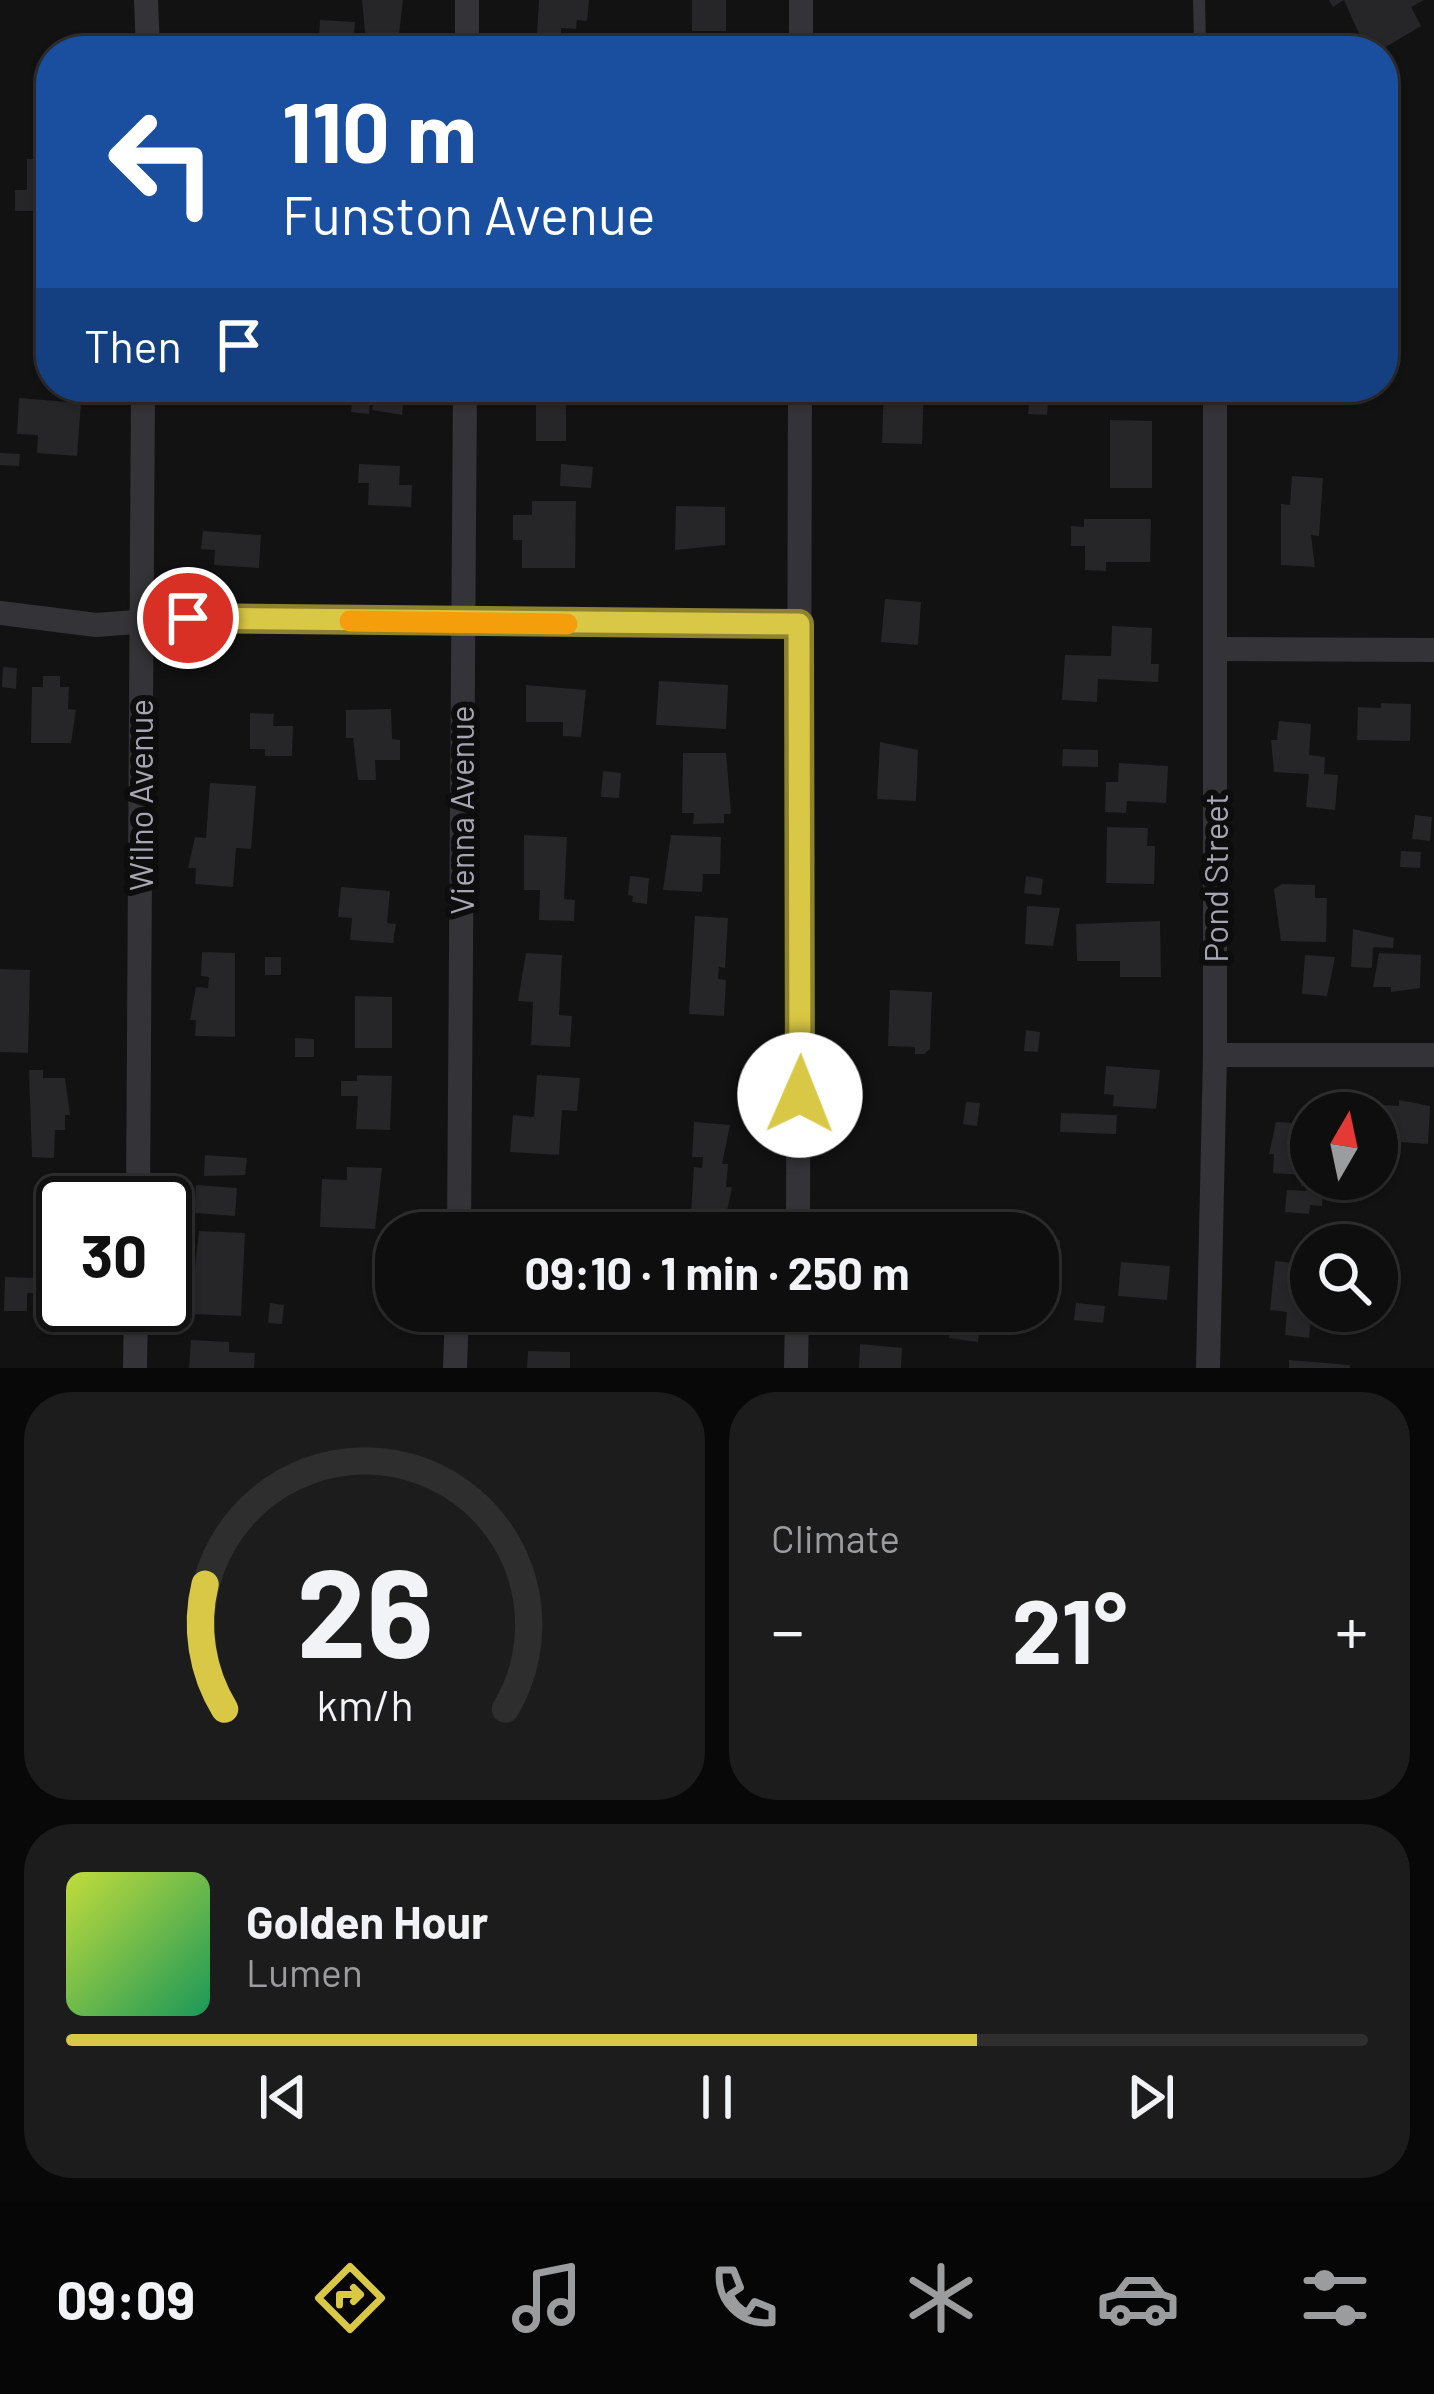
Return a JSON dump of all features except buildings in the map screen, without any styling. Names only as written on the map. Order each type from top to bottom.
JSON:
[{"type":"street","points":[[146,0],[147,36]]},
{"type":"street","points":[[467,0],[467,36]]},
{"type":"street","points":[[801,0],[801,36]]},
{"type":"street","name":"Wilno Avenue","points":[[138,1176],[143,402]]},
{"type":"street","name":"Vienna Avenue","points":[[459,1212],[465,402]]},
{"type":"street","points":[[798,1212],[800,402]]},
{"type":"street","name":"Pond Street","points":[[1208,1368],[1216,1054],[1215,402]]},
{"type":"street","points":[[0,614],[141,625],[188,618],[799,624]]},
{"type":"street","points":[[1217,650],[1434,650]]},
{"type":"street","points":[[1216,1054],[1434,1054]]},
{"type":"street","points":[[135,1368],[136,1332]]},
{"type":"street","points":[[455,1368],[456,1332]]},
{"type":"street","points":[[796,1332],[796,1368]]},
{"type":"lane","points":[[1199,0],[1200,36]]},
{"type":"slow traffic","points":[[350,621],[567,624]]},
{"type":"route","points":[[188,618],[799,624],[800,1095]]}]
